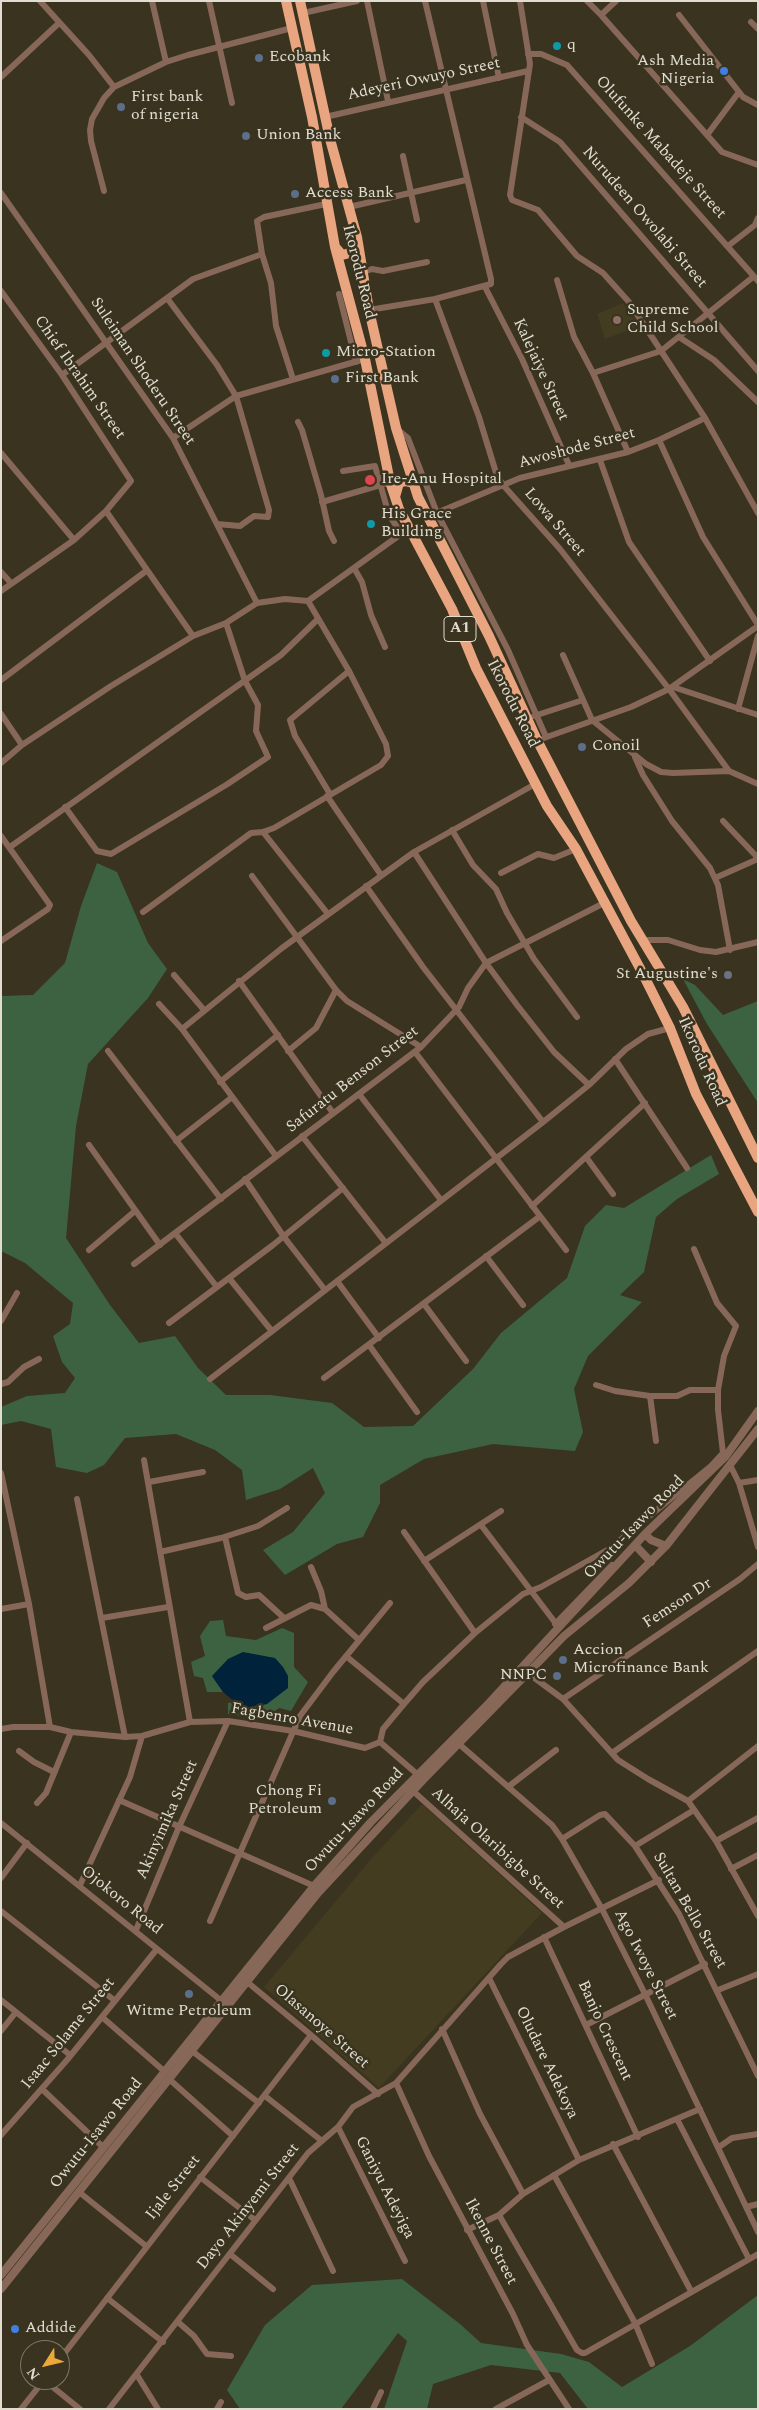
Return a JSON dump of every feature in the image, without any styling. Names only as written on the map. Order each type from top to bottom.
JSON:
[{"type":"highway","name":"Ikorodu Road","points":[[286,1],[312,117],[326,204],[385,484],[395,497],[405,531],[452,609],[476,668],[537,783],[547,806],[576,849],[606,902],[670,1028],[696,1094],[758,1212]]},
{"type":"highway","name":"Ikorodu Road","points":[[300,1],[325,117],[357,238],[369,310],[396,428],[413,483],[432,515],[489,636],[532,716],[642,940],[683,1007],[758,1158]]},
{"type":"highway","points":[[335,247],[342,255],[350,253],[357,238]]},
{"type":"highway","points":[[395,497],[399,484],[405,482],[413,483]]},
{"type":"street","points":[[40,1],[89,55],[114,87]]},
{"type":"street","points":[[152,1],[166,62]]},
{"type":"street","points":[[209,1],[232,103]]},
{"type":"street","points":[[303,13],[356,1]]},
{"type":"street","points":[[367,1],[388,101]]},
{"type":"street","points":[[369,310],[435,299],[491,284],[424,1]]},
{"type":"street","points":[[483,1],[499,78]]},
{"type":"street","points":[[520,1],[528,54],[528,71],[510,195],[512,200],[538,210],[577,256],[603,273],[614,283],[705,418],[758,513]]},
{"type":"street","points":[[587,1],[722,152],[758,165]]},
{"type":"street","points":[[601,15],[616,1]]},
{"type":"street","points":[[679,15],[743,97],[758,105]]},
{"type":"street","points":[[751,22],[758,29]]},
{"type":"street","points":[[1,77],[59,24]]},
{"type":"street","points":[[104,190],[91,141],[90,130],[92,119],[104,98],[114,87],[166,62],[218,46],[292,28]]},
{"type":"street","name":"Olufunke Mabadeje Street","points":[[528,54],[541,54],[567,65],[756,279]]},
{"type":"street","name":"Adeyeri Owuyo Street","points":[[325,117],[388,101],[528,71]]},
{"type":"street","points":[[707,135],[739,92]]},
{"type":"street","name":"Nurudeen Owolabi Street","points":[[521,117],[560,142],[758,370]]},
{"type":"street","points":[[403,156],[417,220]]},
{"type":"street","points":[[349,207],[466,180]]},
{"type":"street","name":"Suleiman Shoderu Street","points":[[1,193],[173,438],[257,603]]},
{"type":"street","points":[[293,379],[276,326],[271,284],[262,254],[257,220],[326,204]]},
{"type":"street","points":[[728,246],[757,225],[758,218]]},
{"type":"street","points":[[62,375],[193,279],[262,254]]},
{"type":"street","points":[[363,272],[372,269],[383,271],[427,262]]},
{"type":"street","points":[[593,373],[661,351],[708,313],[756,279]]},
{"type":"street","points":[[557,280],[574,337],[593,373],[628,452]]},
{"type":"street","name":"Kalejaiye Street","points":[[485,287],[522,358],[569,465]]},
{"type":"street","name":"Chief Ibrahim Street","points":[[1,291],[62,375],[131,481],[106,511]]},
{"type":"street","points":[[173,438],[236,396],[360,361],[339,294]]},
{"type":"street","points":[[167,298],[217,365],[236,396],[260,472],[270,515],[266,518],[254,516],[240,526],[218,524]]},
{"type":"street","name":"Lowa Street","points":[[435,299],[503,486],[560,549],[671,688],[729,771]]},
{"type":"street","points":[[679,337],[714,360],[758,402]]},
{"type":"street","name":"Awoshode Street","points":[[432,515],[503,486],[569,465],[600,460],[628,452],[659,440],[705,418]]},
{"type":"street","points":[[298,422],[302,430],[329,531],[334,541]]},
{"type":"street","points":[[396,428],[408,438],[432,515]]},
{"type":"street","points":[[542,739],[631,707],[671,688],[758,625],[703,537],[659,440]]},
{"type":"street","points":[[1,454],[74,540]]},
{"type":"street","points":[[600,460],[629,542],[710,660]]},
{"type":"street","points":[[1,763],[22,746],[112,686],[193,636],[226,623],[257,603],[285,599],[308,601],[405,531],[389,515],[385,484],[374,465],[343,471]]},
{"type":"street","points":[[322,502],[385,484]]},
{"type":"street","points":[[1,591],[74,540],[106,511],[193,636]]},
{"type":"street","points":[[354,568],[362,582],[371,615],[385,647]]},
{"type":"street","points":[[1,680],[146,571]]},
{"type":"street","points":[[1,572],[11,583]]},
{"type":"street","points":[[143,912],[251,833],[263,832],[380,765],[388,756],[386,744],[349,671],[308,601]]},
{"type":"street","points":[[10,847],[281,655],[318,619]]},
{"type":"street","points":[[65,807],[97,851],[110,854],[268,757],[268,752],[256,731],[258,705],[245,680],[226,623]]},
{"type":"street","points":[[738,708],[758,636]]},
{"type":"street","points":[[563,655],[592,720],[634,756],[661,772],[702,774],[729,771],[758,784]]},
{"type":"street","points":[[349,671],[290,720],[295,736],[328,795],[381,876]]},
{"type":"street","points":[[671,688],[758,715]]},
{"type":"street","points":[[532,716],[583,700]]},
{"type":"street","points":[[1,714],[22,746]]},
{"type":"street","points":[[634,756],[643,775],[668,815],[694,846],[715,878],[721,897],[730,950]]},
{"type":"street","points":[[182,1029],[239,981],[414,852],[537,783]]},
{"type":"street","points":[[715,878],[758,859],[723,821]]},
{"type":"street","points":[[452,830],[473,865],[496,889],[524,943],[578,1017]]},
{"type":"street","points":[[263,832],[328,914]]},
{"type":"street","points":[[1,836],[50,905],[48,909],[1,941]]},
{"type":"street","points":[[501,873],[538,854],[554,858],[576,849]]},
{"type":"street","points":[[414,852],[486,963],[554,1052],[589,1085]]},
{"type":"street","points":[[252,876],[336,990],[347,1001],[421,1047]]},
{"type":"street","points":[[366,886],[456,1010],[543,1122]]},
{"type":"street","name":"Safuratu Benson Street","points":[[134,1264],[421,1047],[456,1010],[486,963],[606,902]]},
{"type":"street","points":[[642,940],[668,940],[708,952],[730,950],[758,942]]},
{"type":"street","points":[[174,975],[204,1010]]},
{"type":"street","points":[[239,981],[333,1113]]},
{"type":"street","points":[[288,1051],[316,1028],[336,990]]},
{"type":"street","points":[[159,1004],[182,1029],[231,1098],[276,1156]]},
{"type":"street","points":[[210,1379],[385,1242],[543,1122],[589,1085],[615,1059],[648,1034],[670,1028]]},
{"type":"street","points":[[220,1082],[278,1035]]},
{"type":"street","points":[[108,1051],[220,1199]]},
{"type":"street","points":[[415,1052],[566,1250]]},
{"type":"street","points":[[615,1059],[687,1168]]},
{"type":"street","points":[[359,1094],[441,1200]]},
{"type":"street","points":[[176,1141],[231,1098]]},
{"type":"street","points":[[532,1206],[645,1103]]},
{"type":"street","points":[[302,1136],[385,1242]]},
{"type":"street","points":[[89,1144],[160,1245]]},
{"type":"street","points":[[586,1157],[613,1194]]},
{"type":"street","points":[[245,1180],[284,1237],[325,1290]]},
{"type":"street","points":[[169,1323],[284,1237],[343,1188]]},
{"type":"street","points":[[89,1250],[135,1210]]},
{"type":"street","points":[[324,1378],[539,1217]]},
{"type":"street","points":[[175,1233],[217,1288]]},
{"type":"street","points":[[418,1774],[380,1742],[383,1729],[423,1682],[475,1633],[516,1598],[602,1555],[724,1455],[718,1390],[724,1356],[736,1326],[717,1303],[694,1249]]},
{"type":"street","points":[[486,1256],[523,1305]]},
{"type":"street","points":[[229,1278],[271,1330]]},
{"type":"street","points":[[337,1280],[379,1338]]},
{"type":"street","points":[[1,1321],[17,1293]]},
{"type":"street","points":[[424,1304],[466,1361]]},
{"type":"street","points":[[369,1345],[417,1412]]},
{"type":"street","points":[[1,1384],[8,1382],[24,1367],[39,1359]]},
{"type":"street","points":[[596,1385],[615,1391],[650,1396],[677,1396],[690,1390],[718,1390]]},
{"type":"street","points":[[650,1396],[656,1442]]},
{"type":"street","name":"Owutu-Isawo Road","points":[[1,2275],[314,1886],[557,1626],[724,1455],[758,1411]]},
{"type":"street","name":"Owutu-Isawo Road","points":[[1,2289],[318,1892],[564,1636],[629,1583],[651,1562],[666,1546],[758,1429]]},
{"type":"street","points":[[144,1460],[168,1607],[190,1722]]},
{"type":"street","points":[[730,1465],[739,1483],[758,1547]]},
{"type":"street","points":[[149,1482],[203,1472]]},
{"type":"street","points":[[1,1473],[29,1604],[50,1727]]},
{"type":"street","points":[[739,1483],[758,1480]]},
{"type":"street","points":[[77,1499],[125,1737]]},
{"type":"street","points":[[160,1552],[258,1526],[287,1508]]},
{"type":"street","points":[[424,1561],[501,1511]]},
{"type":"street","points":[[481,1525],[557,1626],[654,1522],[653,1513]]},
{"type":"street","points":[[404,1532],[475,1633]]},
{"type":"street","points":[[645,1534],[651,1540],[666,1546]]},
{"type":"street","points":[[225,1536],[238,1593],[246,1597],[260,1595],[284,1618]]},
{"type":"street","points":[[635,1545],[651,1562]]},
{"type":"street","name":"Femson Dr","points":[[563,1699],[740,1579],[758,1564]]},
{"type":"street","points":[[312,1567],[321,1591],[325,1609]]},
{"type":"street","points":[[210,1921],[293,1731],[309,1703],[390,1603]]},
{"type":"street","points":[[1,1609],[29,1604]]},
{"type":"street","points":[[266,1628],[310,1605],[325,1609],[359,1640]]},
{"type":"street","points":[[102,1618],[168,1607]]},
{"type":"street","points":[[612,1754],[758,1651]]},
{"type":"street","points":[[346,1656],[404,1704]]},
{"type":"street","points":[[529,1674],[563,1699],[612,1754],[648,1779],[688,1801],[716,1841],[758,1916]]},
{"type":"street","name":"Fagbenro Avenue","points":[[1,1729],[13,1727],[50,1727],[72,1732],[125,1737],[142,1736],[190,1722],[228,1721],[293,1731],[365,1748],[380,1742]]},
{"type":"street","name":"Akinyimika Street","points":[[136,1930],[179,1827],[228,1721]]},
{"type":"street","points":[[37,1804],[46,1793],[72,1732]]},
{"type":"street","points":[[80,1885],[133,1770],[142,1736]]},
{"type":"street","name":"Ago Iwoye Street","points":[[459,1744],[552,1825],[562,1839],[602,1909],[645,1994],[758,2232]]},
{"type":"street","points":[[688,1801],[758,1746]]},
{"type":"street","points":[[508,1787],[556,1750]]},
{"type":"street","points":[[19,1751],[34,1762],[54,1772]]},
{"type":"street","name":"Alhaja Olaribigbe Street","points":[[413,1791],[564,1926]]},
{"type":"street","points":[[119,1800],[314,1886]]},
{"type":"street","points":[[636,1846],[694,1810]]},
{"type":"street","name":"Sultan Bello Street","points":[[562,1839],[600,1815],[605,1814],[636,1846],[659,1880],[705,1964],[758,2076]]},
{"type":"street","points":[[716,1841],[758,1818]]},
{"type":"street","name":"Ojokoro Road","points":[[1,1824],[136,1930],[222,2002]]},
{"type":"street","points":[[1,1878],[27,1843]]},
{"type":"street","points":[[731,1869],[758,1855]]},
{"type":"street","name":"Dayo Akinyemi Street","points":[[109,2409],[163,2342],[308,2153],[338,2127],[353,2107],[396,2083],[508,1957],[564,1926],[659,1880]]},
{"type":"street","points":[[1,1911],[114,2000]]},
{"type":"street","name":"Banjo Crescent","points":[[544,1937],[638,2137]]},
{"type":"street","name":"Isaac Solame Street","points":[[1,2135],[42,2089],[157,1949]]},
{"type":"street","points":[[586,2025],[705,1964]]},
{"type":"street","points":[[718,1990],[758,1974]]},
{"type":"street","name":"Oludare Adekoya","points":[[489,1978],[579,2160]]},
{"type":"street","name":"Olasanoye Street","points":[[246,1981],[378,2094]]},
{"type":"street","points":[[1,2000],[70,2055]]},
{"type":"street","points":[[1,2031],[16,2012]]},
{"type":"street","points":[[102,2017],[164,2072]]},
{"type":"street","points":[[442,2029],[480,2114],[523,2194]]},
{"type":"street","name":"Ijale Street","points":[[70,2346],[311,2035]]},
{"type":"street","points":[[192,2051],[259,2103]]},
{"type":"street","points":[[169,2080],[233,2136]]},
{"type":"street","name":"Ikenne Street","points":[[396,2083],[429,2156],[513,2314],[527,2345],[569,2409]]},
{"type":"street","points":[[42,2089],[104,2148]]},
{"type":"street","points":[[264,2096],[322,2141]]},
{"type":"street","points":[[467,2230],[498,2215],[523,2194],[579,2160],[613,2144],[638,2137],[700,2109]]},
{"type":"street","points":[[677,2119],[749,2260]]},
{"type":"street","name":"Ganiyu Adeyiga","points":[[338,2127],[405,2261]]},
{"type":"street","points":[[719,2147],[732,2138],[758,2134]]},
{"type":"street","points":[[613,2144],[691,2291]]},
{"type":"street","points":[[554,2175],[636,2323],[652,2364]]},
{"type":"street","points":[[200,2177],[255,2220]]},
{"type":"street","points":[[289,2178],[333,2271]]},
{"type":"street","points":[[79,2192],[146,2246]]},
{"type":"street","points":[[746,2206],[758,2204]]},
{"type":"street","points":[[498,2215],[577,2350],[585,2354],[758,2254]]},
{"type":"street","points":[[230,2254],[274,2289]]},
{"type":"street","points":[[1,2275],[11,2278]]},
{"type":"street","points":[[107,2298],[163,2342]]},
{"type":"street","points":[[178,2322],[194,2336],[207,2354],[231,2356]]},
{"type":"street","points":[[137,2375],[158,2409]]},
{"type":"street","points":[[496,2409],[549,2380]]},
{"type":"street","points":[[21,2409],[36,2390]]},
{"type":"street","points":[[56,2390],[80,2409]]},
{"type":"street","points":[[373,2409],[381,2392]]},
{"type":"street","points":[[217,2409],[222,2402]]},
{"type":"shaded area","name":"Supreme Child School","points":[[623,303],[640,326],[605,339],[597,314]]},
{"type":"shaded area","points":[[422,1804],[542,1913],[379,2088],[264,1987],[371,1859]]},
{"type":"green space","points":[[97,863],[117,872],[148,943],[167,969],[148,998],[88,1064],[76,1126],[66,1238],[110,1305],[139,1343],[175,1336],[198,1368],[226,1395],[270,1395],[332,1403],[364,1427],[413,1426],[473,1369],[501,1333],[567,1278],[585,1226],[606,1205],[624,1208],[711,1155],[719,1174],[677,1199],[656,1217],[644,1272],[620,1295],[642,1302],[588,1356],[574,1389],[583,1432],[575,1451],[493,1444],[424,1459],[380,1485],[380,1503],[363,1537],[337,1544],[285,1575],[263,1550],[293,1532],[325,1493],[313,1468],[280,1489],[246,1500],[242,1470],[215,1450],[176,1434],[125,1438],[104,1465],[87,1473],[56,1467],[51,1429],[21,1421],[1,1425],[1,1407],[27,1396],[65,1393],[75,1378],[62,1362],[53,1336],[70,1324],[73,1303],[25,1263],[1,1251],[1,996],[33,995],[65,963],[81,906]]},
{"type":"green space","points":[[683,979],[695,985],[723,1015],[758,1001],[758,1103],[707,1024]]},
{"type":"green space","points":[[223,1620],[226,1636],[256,1640],[282,1628],[294,1633],[294,1667],[308,1682],[291,1711],[279,1708],[265,1719],[228,1714],[228,1703],[235,1702],[245,1708],[267,1704],[212,1676],[223,1692],[207,1692],[203,1678],[194,1676],[191,1662],[205,1656],[200,1636],[210,1621]]},
{"type":"green space","points":[[402,2279],[460,2324],[481,2343],[561,2354],[589,2362],[622,2387],[690,2346],[758,2295],[758,2409],[588,2409],[560,2373],[491,2365],[433,2384],[427,2409],[384,2409],[407,2341],[398,2333],[341,2409],[240,2409],[227,2390],[265,2325],[312,2285]]},
{"type":"water","points":[[243,1652],[275,1658],[288,1676],[288,1688],[267,1704],[245,1708],[235,1702],[223,1692],[212,1676],[228,1659]]},
{"type":"place","name":"q","points":[[557,46]]},
{"type":"place","name":"Ecobank","points":[[259,58]]},
{"type":"place","name":"Ash Media Nigeria","points":[[724,71]]},
{"type":"place","name":"First bank of nigeria","points":[[121,107]]},
{"type":"place","name":"Union Bank","points":[[246,136]]},
{"type":"place","name":"Access Bank","points":[[295,194]]},
{"type":"place","name":"Supreme Child School","points":[[617,320]]},
{"type":"place","name":"Micro-Station","points":[[326,353]]},
{"type":"place","name":"First Bank","points":[[335,379]]},
{"type":"place","name":"Ire-Anu Hospital","points":[[370,480]]},
{"type":"place","name":"His Grace Building","points":[[371,524]]},
{"type":"place","name":"Conoil","points":[[582,747]]},
{"type":"place","name":"St Augustine's","points":[[728,975]]},
{"type":"place","name":"Accion Microfinance Bank","points":[[563,1660]]},
{"type":"place","name":"NNPC","points":[[557,1676]]},
{"type":"place","name":"Chong Fi Petroleum","points":[[332,1801]]},
{"type":"place","name":"Witme Petroleum","points":[[189,1994]]},
{"type":"place","name":"Addide","points":[[15,2329]]}]
